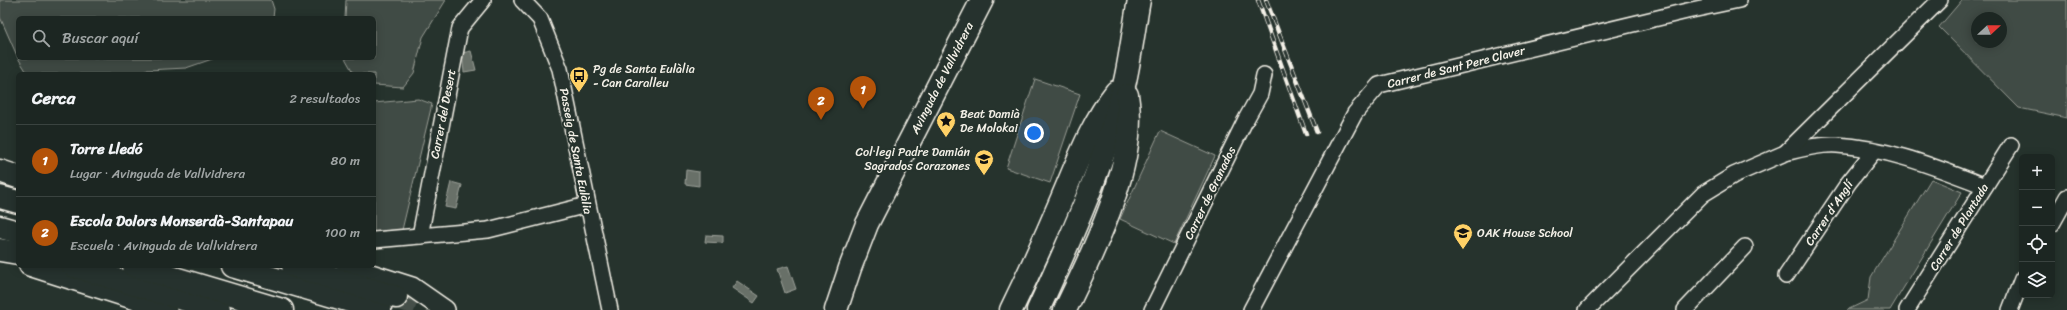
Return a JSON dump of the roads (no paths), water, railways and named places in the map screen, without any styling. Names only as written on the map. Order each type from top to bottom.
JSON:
[{"type":"main road","name":"Avinguda de Vallvidrera","points":[[836,310],[867,224],[982,0]]},
{"type":"main road","points":[[1038,310],[1058,268],[1102,158],[1125,80],[1139,0]]},
{"type":"main road","points":[[1011,310],[1088,137],[1104,107],[1125,80]]},
{"type":"main road","points":[[1065,310],[1081,277],[1113,199],[1125,163],[1130,110],[1125,80]]},
{"type":"main road","points":[[0,170],[16,175]]},
{"type":"main road","points":[[997,310],[1020,262],[1070,179]]},
{"type":"main road","points":[[0,197],[16,201]]},
{"type":"main road","points":[[0,227],[16,231]]},
{"type":"main road","points":[[0,250],[16,253]]},
{"type":"main road","points":[[80,268],[219,310]]},
{"type":"main road","points":[[141,268],[282,310]]},
{"type":"main road","points":[[240,268],[388,304]]},
{"type":"main road","points":[[298,268],[388,304]]},
{"type":"main road","points":[[1074,310],[1081,277]]},
{"type":"street","name":"Carrer del Desert","points":[[420,236],[460,28],[483,0]]},
{"type":"street","name":"Passeig de Santa Eulàlia","points":[[522,0],[540,19],[560,70],[610,310]]},
{"type":"street","name":"Carrer de Sant Pere Claver","points":[[1251,310],[1355,113],[1379,86],[1684,5],[1739,0]]},
{"type":"street","points":[[1785,153],[1940,0]]},
{"type":"street","name":"Carrer de Granados","points":[[1152,310],[1245,121],[1260,94],[1264,75]]},
{"type":"street","points":[[1587,310],[1704,194],[1734,174],[1785,153],[1816,146],[1837,145],[1874,151],[1910,159],[1985,186]]},
{"type":"street","name":"Carrer de Plantada","points":[[1908,310],[2011,145]]},
{"type":"street","name":"Carrer d'Anglí","points":[[1786,276],[1849,182],[1874,151]]},
{"type":"street","points":[[2055,221],[2063,212],[2067,197]]},
{"type":"street","points":[[376,240],[488,230],[587,205]]},
{"type":"street","points":[[1685,310],[1745,247]]},
{"type":"street","points":[[0,257],[16,261]]},
{"type":"street","points":[[35,268],[167,310]]},
{"type":"street","points":[[352,268],[412,287],[445,310]]},
{"type":"street","points":[[2010,310],[2019,287]]},
{"type":"tunnel","points":[[396,297],[431,310]]},
{"type":"railway","points":[[1258,0],[1306,134]]},
{"type":"railway","points":[[1266,0],[1317,132]]},
{"type":"place","name":"Pg de Santa Eulàlia - Can Caralleu","points":[[579,93]]},
{"type":"place","name":"Torre Lledó","points":[[863,109]]},
{"type":"place","name":"Escola Dolors Monserdà-Santapau","points":[[821,120]]},
{"type":"place","name":"Beat Damià De Molokai","points":[[946,138]]},
{"type":"place","name":"Col·legi Padre Damián Sagrados Corazones","points":[[984,176]]},
{"type":"place","name":"OAK House School","points":[[1463,250]]}]
